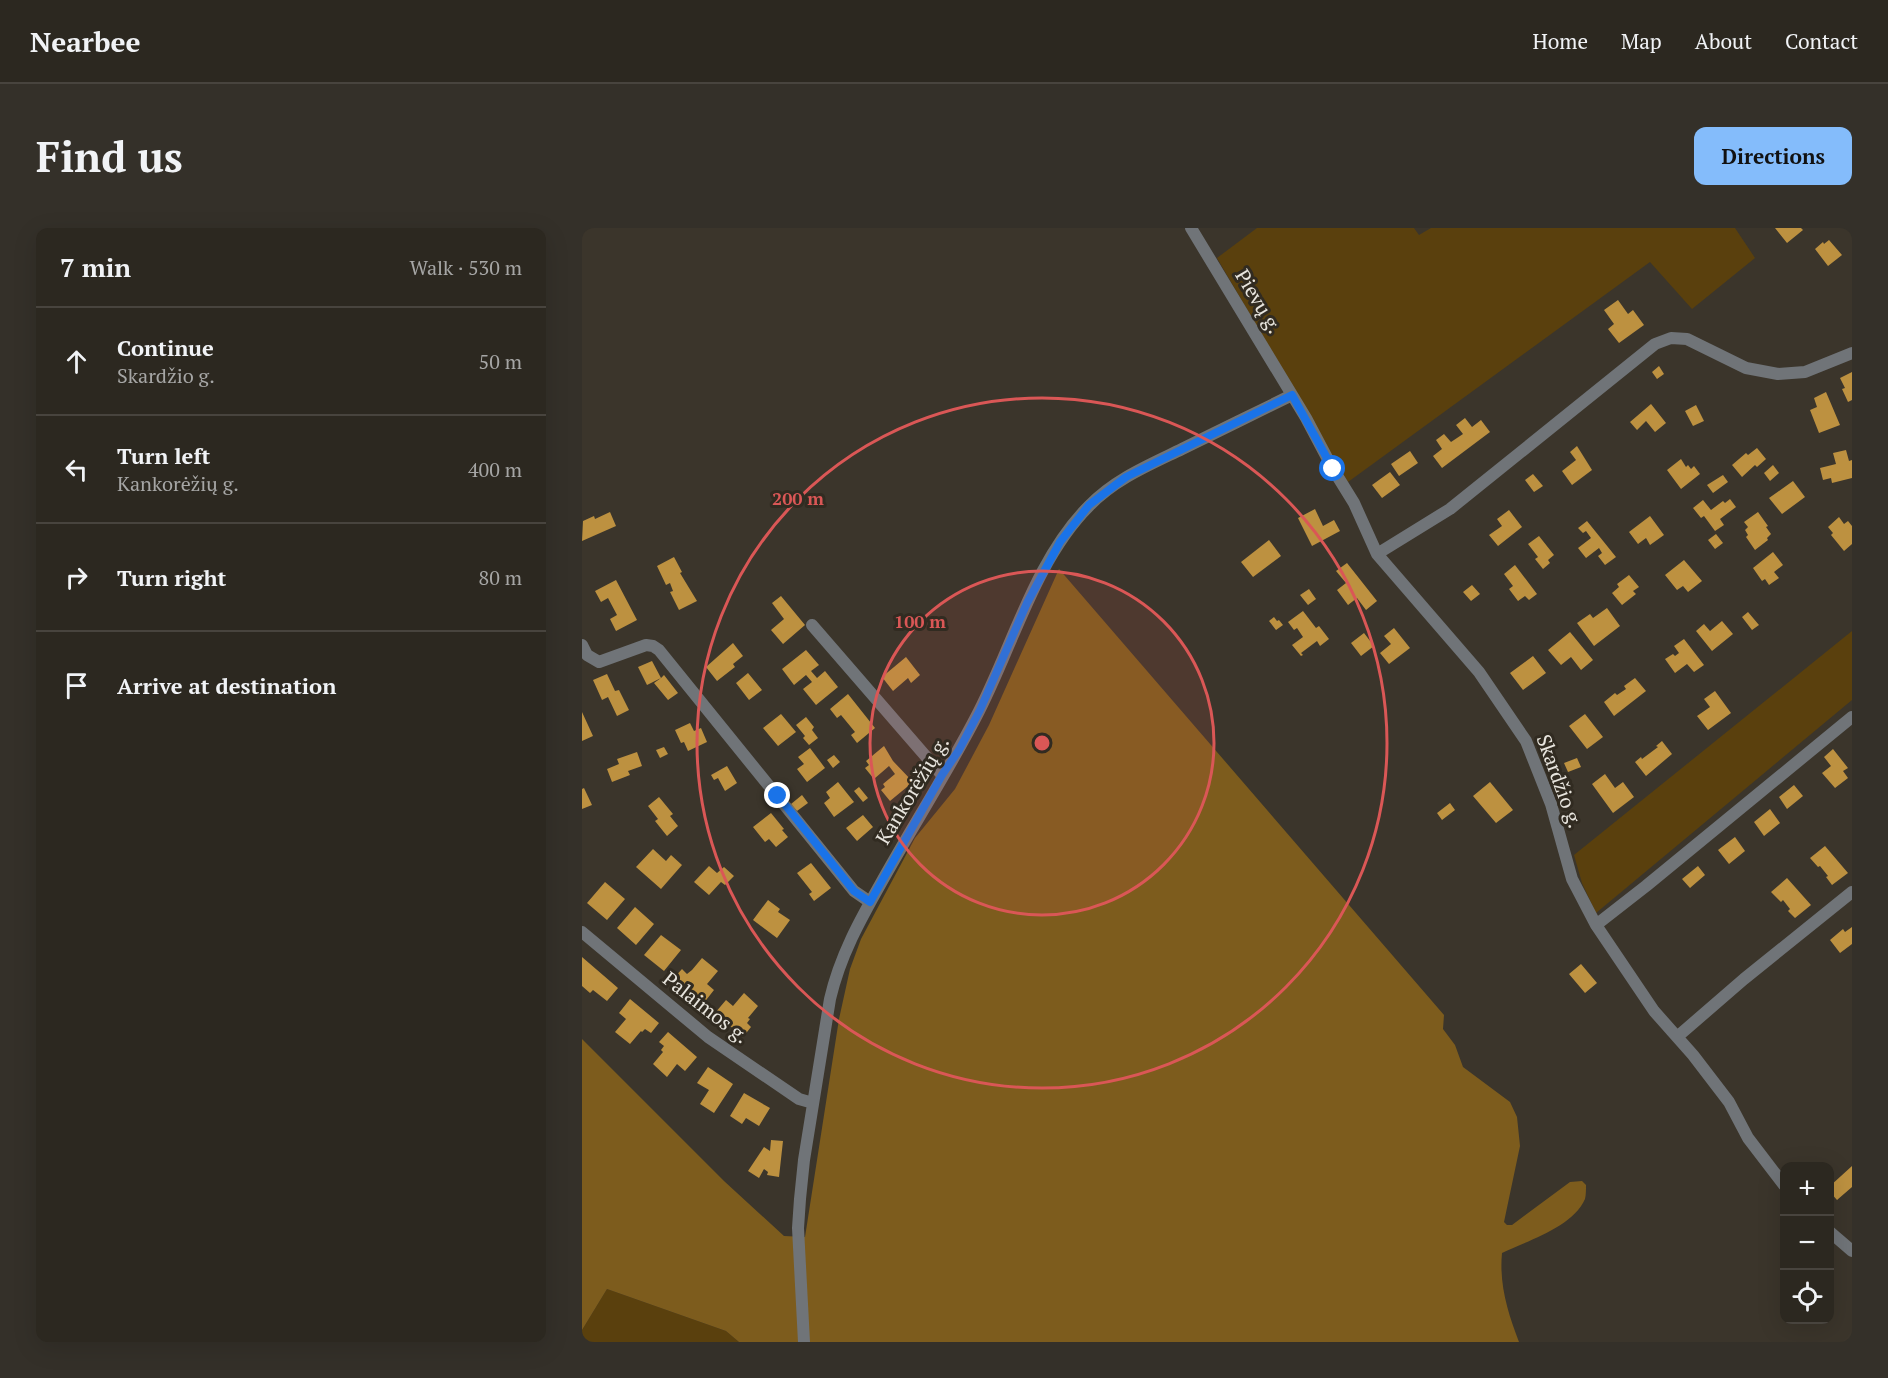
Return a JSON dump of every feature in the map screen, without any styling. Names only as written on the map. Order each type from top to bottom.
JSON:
[{"type":"street","name":"Pievų g.","points":[[1191,228],[1292,395]]},
{"type":"street","points":[[1377,554],[1450,509],[1655,344],[1671,338],[1687,339],[1746,368],[1778,374],[1805,372],[1852,352]]},
{"type":"street","name":"Skardžio g.","points":[[1292,395],[1354,503],[1377,554],[1479,672],[1527,741],[1551,804],[1572,879],[1596,925],[1654,1011],[1729,1102],[1748,1138],[1780,1179]]},
{"type":"street","name":"Kankorėžių g.","points":[[804,1342],[798,1228],[804,1160],[835,976],[852,935],[942,775],[959,750],[980,710],[1027,603],[1060,542],[1089,505],[1126,477],[1292,395]]},
{"type":"street","points":[[812,625],[942,775]]},
{"type":"street","points":[[582,645],[587,655],[599,662],[646,645],[659,650],[854,891],[870,902]]},
{"type":"street","points":[[1596,925],[1852,717]]},
{"type":"street","points":[[1677,1037],[1744,979],[1852,892]]},
{"type":"street","name":"Palaimos g.","points":[[582,932],[708,1037],[798,1100],[813,1103]]},
{"type":"street","points":[[1834,1235],[1852,1251]]},
{"type":"shaded area","points":[[1257,228],[1414,228],[1419,235],[1431,228],[1735,228],[1755,258],[1692,309],[1650,262],[1348,482],[1217,258]]},
{"type":"shaded area","points":[[1059,569],[1444,1015],[1443,1029],[1455,1045],[1463,1067],[1510,1102],[1517,1117],[1520,1146],[1504,1222],[1512,1225],[1570,1182],[1582,1181],[1586,1185],[1585,1199],[1570,1218],[1548,1232],[1502,1253],[1505,1299],[1519,1342],[739,1342],[726,1331],[607,1289],[582,1330],[582,1039],[724,1181],[784,1236],[805,1237],[839,1019],[850,969],[861,939],[915,838],[955,789],[989,725]]},
{"type":"shaded area","points":[[1852,631],[1852,700],[1596,913],[1582,883],[1574,855]]},
{"type":"shaded area","points":[[607,1289],[726,1331],[739,1342],[582,1342],[582,1330]]},
{"type":"building","points":[[1775,228],[1801,228],[1803,230],[1787,243]]},
{"type":"building","points":[[1829,240],[1842,255],[1828,266],[1815,249]]},
{"type":"building","points":[[1618,300],[1628,314],[1633,310],[1644,325],[1619,343],[1608,329],[1614,324],[1604,310]]},
{"type":"building","points":[[1659,366],[1664,374],[1657,379],[1652,372]]},
{"type":"building","points":[[1852,372],[1852,400],[1848,402],[1840,378]]},
{"type":"building","points":[[1826,392],[1840,425],[1819,433],[1810,410],[1817,407],[1814,398]]},
{"type":"building","points":[[1651,404],[1666,423],[1655,432],[1646,421],[1637,430],[1630,422]]},
{"type":"building","points":[[1696,405],[1704,421],[1693,426],[1685,411]]},
{"type":"building","points":[[1465,418],[1472,427],[1481,420],[1490,432],[1442,468],[1433,456],[1442,449],[1436,440],[1444,434],[1451,442],[1463,434],[1456,425]]},
{"type":"building","points":[[1577,446],[1592,470],[1572,485],[1562,471],[1576,460],[1570,452]]},
{"type":"building","points":[[1757,448],[1766,459],[1742,477],[1732,465],[1746,453],[1748,455]]},
{"type":"building","points":[[1846,450],[1849,461],[1852,460],[1852,478],[1832,483],[1831,478],[1823,480],[1820,468],[1836,464],[1833,453]]},
{"type":"building","points":[[1410,451],[1418,463],[1399,476],[1391,464]]},
{"type":"building","points":[[1681,459],[1686,467],[1688,465],[1691,469],[1694,466],[1700,474],[1681,489],[1667,470]]},
{"type":"building","points":[[1773,465],[1779,473],[1770,481],[1764,473]]},
{"type":"building","points":[[1390,472],[1400,485],[1382,498],[1372,485]]},
{"type":"building","points":[[1533,474],[1543,486],[1534,492],[1525,480]]},
{"type":"building","points":[[1723,475],[1728,482],[1713,493],[1707,485]]},
{"type":"building","points":[[1793,481],[1805,497],[1782,514],[1769,498]]},
{"type":"building","points":[[1730,499],[1736,507],[1720,519],[1724,525],[1715,531],[1704,516],[1701,518],[1693,508],[1703,500],[1711,510]]},
{"type":"building","points":[[1315,509],[1323,526],[1334,520],[1340,531],[1312,546],[1298,518]]},
{"type":"building","points":[[1509,510],[1522,527],[1498,546],[1489,535],[1502,526],[1497,519]]},
{"type":"building","points":[[610,512],[616,526],[582,541],[583,521],[594,516],[595,519]]},
{"type":"building","points":[[1758,512],[1771,534],[1768,540],[1755,550],[1746,537],[1748,535],[1745,530],[1748,527],[1744,522]]},
{"type":"building","points":[[1650,516],[1664,535],[1650,545],[1646,538],[1638,544],[1629,532]]},
{"type":"building","points":[[1839,517],[1844,524],[1848,521],[1852,526],[1852,544],[1844,551],[1831,535],[1833,533],[1828,527]]},
{"type":"building","points":[[1587,521],[1616,557],[1605,565],[1598,556],[1602,553],[1599,548],[1586,558],[1578,548],[1591,538],[1586,531],[1583,533],[1578,528]]},
{"type":"building","points":[[1716,534],[1723,543],[1715,549],[1708,540]]},
{"type":"building","points":[[1539,536],[1554,555],[1543,569],[1535,559],[1538,557],[1528,544]]},
{"type":"building","points":[[1269,540],[1281,556],[1253,577],[1241,562]]},
{"type":"building","points":[[1773,552],[1783,565],[1774,572],[1779,578],[1769,585],[1765,579],[1762,581],[1753,568]]},
{"type":"building","points":[[674,557],[682,572],[680,573],[697,601],[679,610],[670,592],[673,591],[670,583],[666,585],[657,566]]},
{"type":"building","points":[[1684,560],[1702,581],[1688,592],[1683,586],[1677,590],[1665,575]]},
{"type":"building","points":[[1347,563],[1377,601],[1366,610],[1357,598],[1348,605],[1337,590],[1346,583],[1336,571]]},
{"type":"building","points":[[1515,565],[1537,594],[1529,600],[1525,596],[1518,601],[1509,589],[1513,586],[1504,574]]},
{"type":"building","points":[[1629,575],[1639,587],[1633,591],[1636,594],[1622,605],[1612,593],[1619,587],[1617,584]]},
{"type":"building","points":[[616,580],[637,620],[616,631],[610,619],[617,615],[608,598],[601,602],[595,591]]},
{"type":"building","points":[[1472,585],[1480,594],[1471,601],[1463,592]]},
{"type":"building","points":[[1309,589],[1316,599],[1308,605],[1300,595]]},
{"type":"building","points":[[781,596],[805,625],[783,644],[771,630],[784,619],[772,603]]},
{"type":"building","points":[[1607,608],[1620,626],[1594,646],[1577,623],[1590,614],[1593,618]]},
{"type":"building","points":[[1303,611],[1316,628],[1319,626],[1329,639],[1320,646],[1317,641],[1301,653],[1303,655],[1301,656],[1292,645],[1303,637],[1297,628],[1294,630],[1288,622]]},
{"type":"building","points":[[1748,612],[1759,625],[1752,630],[1742,617]]},
{"type":"building","points":[[1274,617],[1283,625],[1276,630],[1269,621]]},
{"type":"building","points":[[1722,621],[1733,634],[1712,651],[1696,631],[1704,624],[1710,631]]},
{"type":"building","points":[[1394,628],[1410,648],[1389,664],[1380,653],[1391,644],[1384,636]]},
{"type":"building","points":[[1570,632],[1593,660],[1581,670],[1571,657],[1561,665],[1548,650]]},
{"type":"building","points":[[1364,633],[1374,646],[1361,656],[1351,643]]},
{"type":"building","points":[[1684,639],[1704,665],[1694,672],[1687,664],[1675,673],[1665,659],[1679,653],[1674,646]]},
{"type":"building","points":[[733,643],[743,656],[733,664],[735,667],[717,681],[706,667]]},
{"type":"building","points":[[806,650],[819,665],[811,671],[817,678],[825,671],[838,687],[816,705],[803,689],[812,682],[806,675],[794,685],[782,669]]},
{"type":"building","points":[[1533,656],[1546,673],[1523,690],[1510,673]]},
{"type":"building","points":[[906,657],[920,675],[911,683],[908,678],[893,691],[882,677]]},
{"type":"building","points":[[652,661],[661,678],[647,685],[638,667]]},
{"type":"building","points":[[748,673],[762,690],[749,700],[736,683]]},
{"type":"building","points":[[607,674],[615,691],[619,690],[629,710],[617,716],[608,697],[602,700],[593,680]]},
{"type":"building","points":[[664,675],[678,693],[668,700],[654,683]]},
{"type":"building","points":[[1635,678],[1646,691],[1614,716],[1604,702],[1615,693],[1617,695],[1626,689],[1624,686]]},
{"type":"building","points":[[1715,691],[1731,713],[1708,730],[1697,716],[1710,707],[1704,699]]},
{"type":"building","points":[[848,694],[875,728],[857,743],[851,735],[855,732],[841,715],[837,718],[830,709]]},
{"type":"building","points":[[582,712],[593,736],[582,741]]},
{"type":"building","points":[[781,714],[796,732],[778,746],[763,728]]},
{"type":"building","points":[[1585,714],[1603,737],[1587,749],[1569,726]]},
{"type":"building","points":[[806,717],[814,727],[812,730],[818,738],[809,745],[796,725]]},
{"type":"building","points":[[690,723],[694,731],[701,728],[707,742],[688,751],[675,730]]},
{"type":"building","points":[[1662,741],[1672,754],[1646,776],[1635,762],[1658,747],[1656,746]]},
{"type":"building","points":[[884,746],[893,761],[913,782],[890,801],[881,790],[885,787],[883,784],[895,774],[889,766],[874,779],[865,768],[869,765],[866,761]]},
{"type":"building","points":[[664,747],[668,754],[660,758],[656,750]]},
{"type":"building","points":[[810,748],[825,768],[807,782],[797,769],[804,764],[798,757]]},
{"type":"building","points":[[1833,749],[1848,768],[1843,771],[1848,778],[1835,788],[1822,773],[1831,766],[1824,757]]},
{"type":"building","points":[[637,752],[642,766],[628,771],[630,775],[612,782],[607,769],[619,764],[617,759]]},
{"type":"building","points":[[834,755],[840,762],[833,768],[827,760]]},
{"type":"building","points":[[1577,758],[1581,767],[1568,772],[1564,763]]},
{"type":"building","points":[[727,766],[737,783],[725,791],[718,778],[714,780],[711,775]]},
{"type":"building","points":[[1605,774],[1615,788],[1623,782],[1634,797],[1613,813],[1592,784]]},
{"type":"building","points":[[838,782],[854,802],[834,817],[824,803],[830,798],[826,792]]},
{"type":"building","points":[[1490,782],[1513,810],[1496,823],[1473,796]]},
{"type":"building","points":[[1794,785],[1803,796],[1787,809],[1779,797]]},
{"type":"building","points":[[859,787],[868,798],[863,802],[854,791]]},
{"type":"building","points":[[584,788],[592,805],[582,809],[582,789]]},
{"type":"building","points":[[802,795],[808,803],[797,811],[791,804]]},
{"type":"building","points":[[659,797],[673,814],[670,816],[678,826],[667,836],[655,821],[658,819],[648,806]]},
{"type":"building","points":[[1450,803],[1455,810],[1442,820],[1437,813]]},
{"type":"building","points":[[1770,809],[1780,823],[1764,836],[1754,822]]},
{"type":"building","points":[[771,813],[788,837],[776,847],[769,839],[765,842],[753,827]]},
{"type":"building","points":[[863,815],[873,827],[857,841],[846,828]]},
{"type":"building","points":[[1735,837],[1745,851],[1729,864],[1718,850]]},
{"type":"building","points":[[1825,846],[1848,873],[1832,885],[1820,866],[1818,867],[1810,858]]},
{"type":"building","points":[[653,849],[666,861],[671,855],[682,865],[661,889],[636,867]]},
{"type":"building","points":[[811,863],[831,888],[814,901],[809,894],[812,892],[797,873]]},
{"type":"building","points":[[709,866],[717,873],[724,867],[734,876],[725,885],[721,882],[709,895],[694,882]]},
{"type":"building","points":[[1698,866],[1705,875],[1690,888],[1682,879]]},
{"type":"building","points":[[1787,878],[1811,905],[1795,918],[1788,911],[1790,909],[1783,900],[1781,902],[1771,892]]},
{"type":"building","points":[[605,882],[625,899],[607,920],[587,903]]},
{"type":"building","points":[[768,900],[780,909],[778,912],[790,920],[777,938],[753,920]]},
{"type":"building","points":[[635,907],[654,924],[636,945],[617,928]]},
{"type":"building","points":[[1852,927],[1852,944],[1840,953],[1830,940],[1843,929],[1845,932]]},
{"type":"building","points":[[661,935],[681,950],[664,971],[644,955]]},
{"type":"building","points":[[582,957],[618,988],[607,1001],[593,990],[590,993],[582,986]]},
{"type":"building","points":[[702,958],[718,971],[707,984],[714,990],[703,1004],[673,979],[682,969],[687,974]]},
{"type":"building","points":[[1581,964],[1597,983],[1585,993],[1569,974]]},
{"type":"building","points":[[744,993],[758,1006],[748,1018],[750,1019],[747,1023],[751,1027],[743,1037],[715,1013],[726,1000],[733,1006]]},
{"type":"building","points":[[630,999],[659,1023],[651,1033],[645,1029],[641,1031],[630,1044],[615,1032],[626,1019],[619,1013]]},
{"type":"building","points":[[668,1032],[697,1057],[685,1071],[677,1064],[667,1077],[653,1064],[663,1052],[661,1050],[664,1046],[659,1042]]},
{"type":"building","points":[[708,1067],[733,1084],[714,1113],[700,1104],[709,1090],[697,1083]]},
{"type":"building","points":[[744,1093],[770,1108],[759,1126],[746,1118],[742,1124],[730,1116]]},
{"type":"building","points":[[771,1140],[783,1141],[779,1177],[767,1175],[768,1172],[764,1169],[759,1178],[748,1171],[764,1147],[770,1151]]},
{"type":"building","points":[[1852,1166],[1852,1187],[1837,1200],[1834,1197],[1834,1182]]},
{"type":"route","points":[[778,796],[854,891],[870,902],[942,775],[959,750],[980,710],[1027,603],[1060,542],[1089,505],[1126,477],[1292,395],[1333,469]]}]
